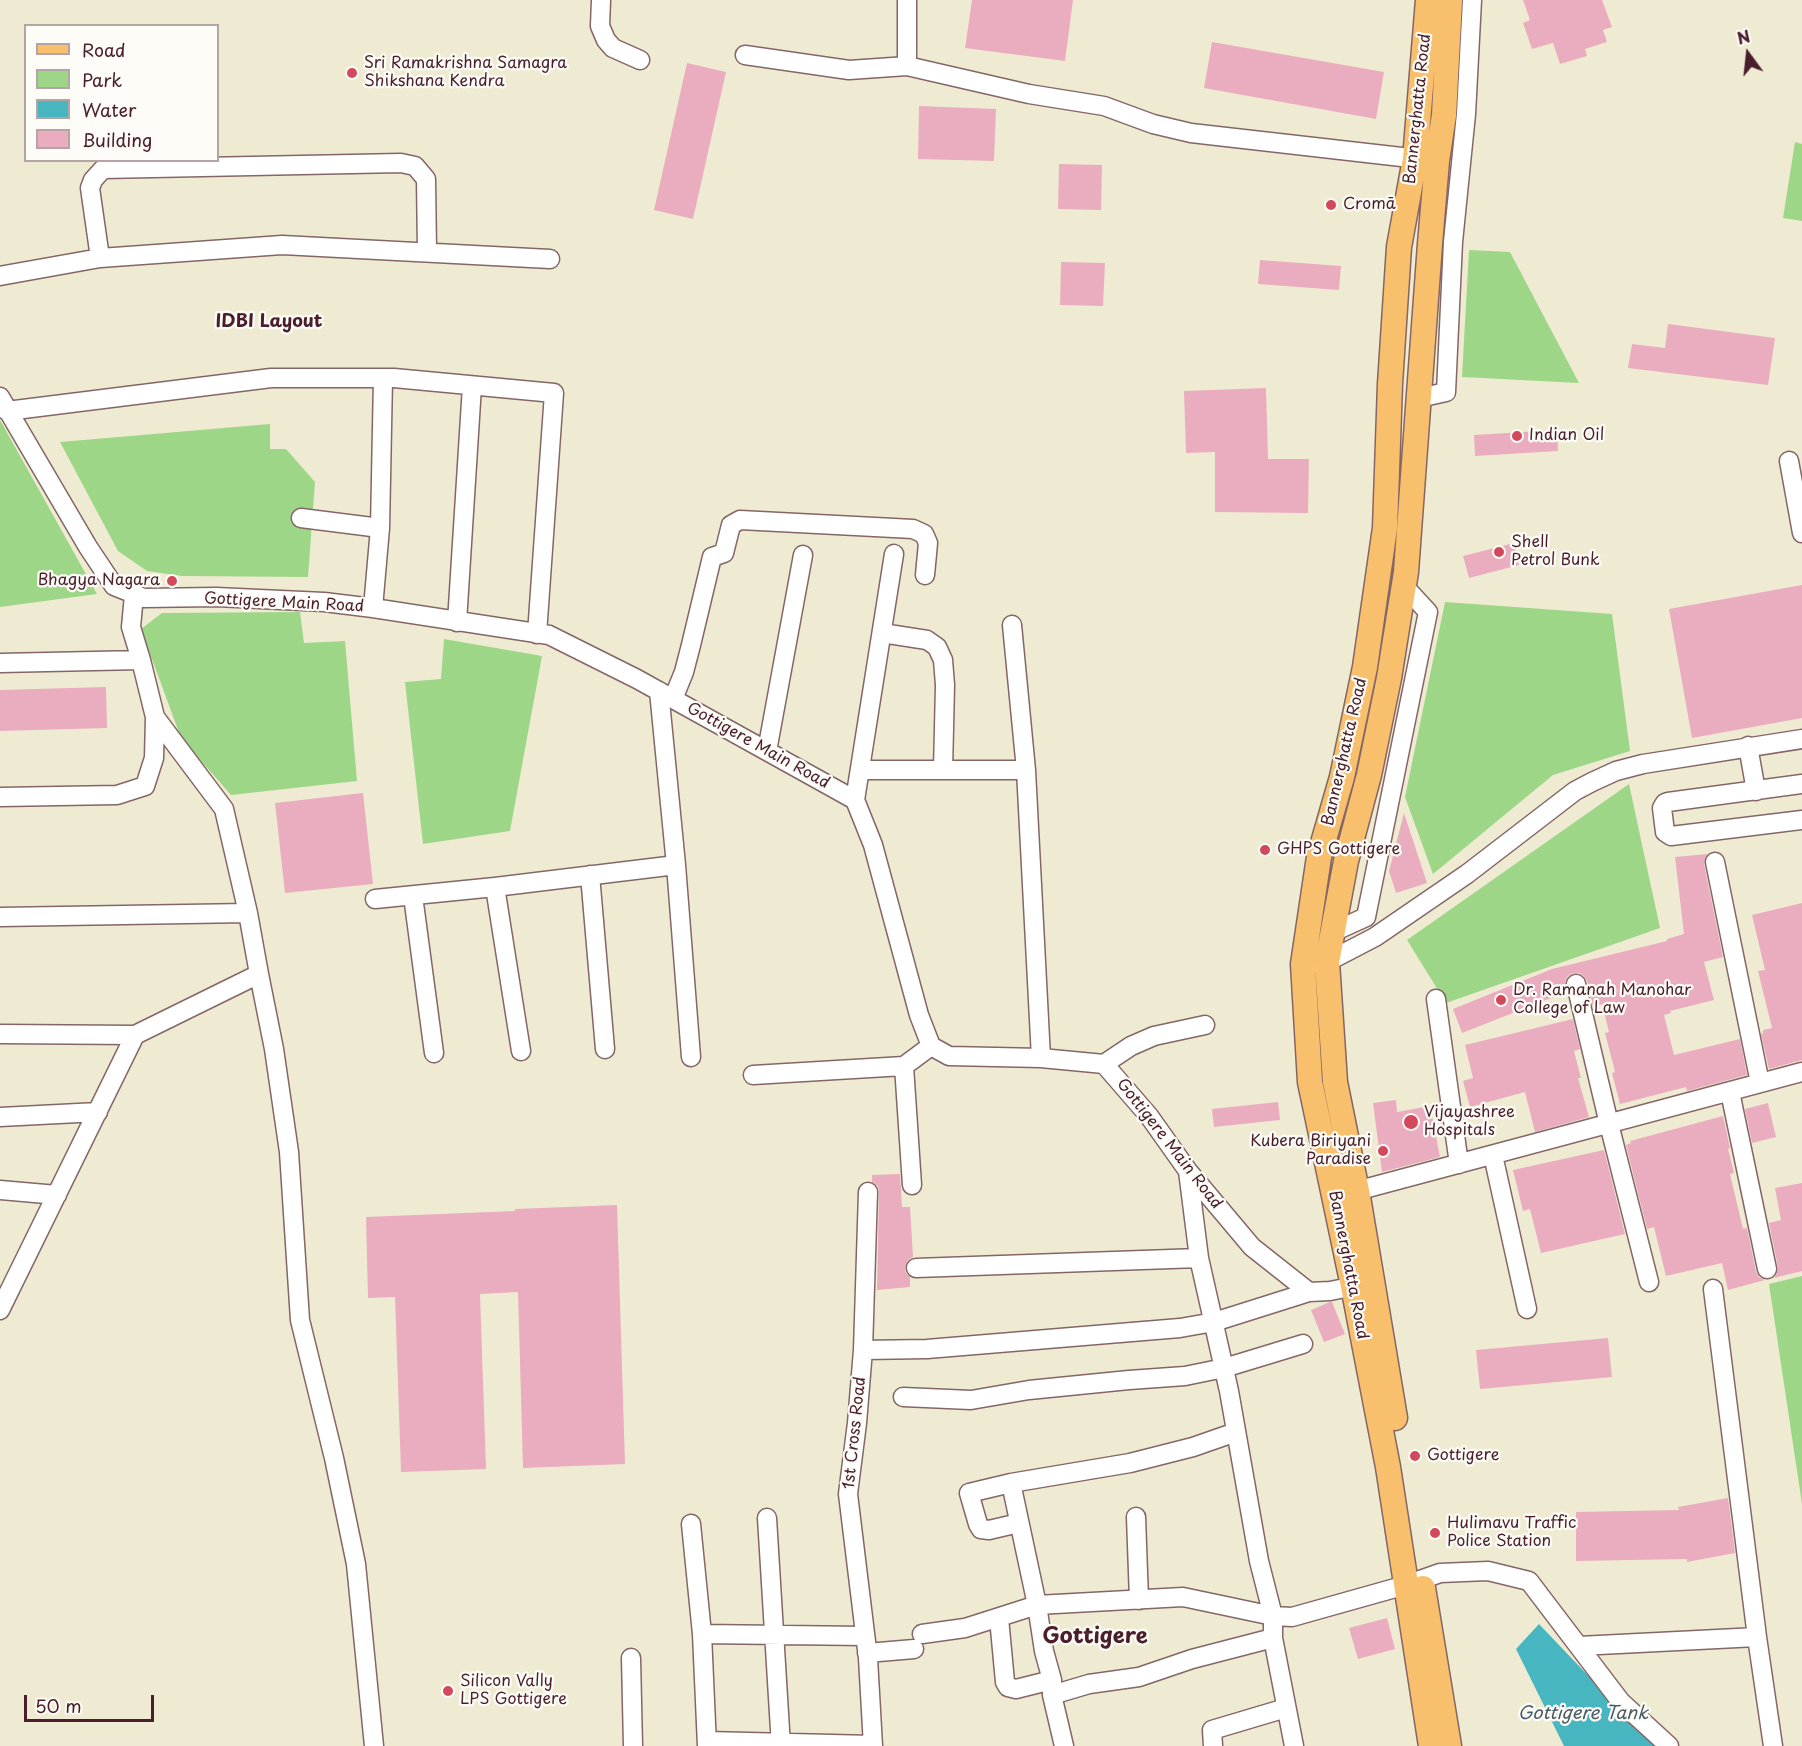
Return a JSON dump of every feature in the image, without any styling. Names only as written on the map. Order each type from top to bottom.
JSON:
[{"type":"main road","name":"Bannerghatta Road","points":[[1428,0],[1426,160],[1399,247],[1390,384],[1385,528],[1365,667],[1342,777],[1319,857],[1310,1082],[1346,1194],[1414,1582],[1449,1746]]},
{"type":"main road","points":[[1315,963],[1333,932],[1346,861],[1369,776],[1389,678],[1404,586],[1419,398],[1426,160],[1444,115],[1450,0]]},
{"type":"main road","name":"Bannerghatta Road","points":[[1414,1582],[1431,1746]]},
{"type":"street","points":[[601,0],[600,26],[606,40],[614,48],[640,60]]},
{"type":"street","points":[[907,0],[907,66]]},
{"type":"street","points":[[1419,398],[1446,392],[1453,242],[1466,114],[1472,0]]},
{"type":"street","points":[[745,55],[849,70],[907,66],[1029,94],[1104,106],[1153,124],[1191,133],[1426,160]]},
{"type":"street","points":[[100,258],[90,188],[93,180],[103,169],[401,163],[415,166],[426,179],[427,252]]},
{"type":"street","points":[[0,276],[100,258],[282,245],[550,259]]},
{"type":"street","points":[[4,404],[271,378],[383,378],[555,393],[537,633]]},
{"type":"street","points":[[373,608],[380,528],[383,378]]},
{"type":"street","points":[[457,622],[472,386]]},
{"type":"street","name":"Gottigere Main Road","points":[[4,404],[88,548],[114,586],[144,598],[216,597],[324,602],[549,635],[666,695],[855,800]]},
{"type":"street","points":[[1789,461],[1802,533]]},
{"type":"street","points":[[301,518],[380,528]]},
{"type":"street","points":[[691,1057],[666,695],[684,672],[712,557],[724,553],[731,525],[740,520],[913,530],[924,534],[928,543],[925,575]]},
{"type":"street","points":[[753,1075],[904,1066],[931,1046],[919,1016],[873,844],[855,800],[894,554]]},
{"type":"street","points":[[767,751],[803,555]]},
{"type":"street","points":[[0,797],[117,795],[145,786],[154,758],[155,717],[131,627],[134,595]]},
{"type":"street","points":[[1012,625],[1026,770],[1041,1058]]},
{"type":"street","points":[[882,633],[927,640],[937,647],[943,660],[945,685],[943,770]]},
{"type":"street","points":[[0,663],[141,660]]},
{"type":"street","points":[[155,717],[224,809],[248,913],[274,1049],[289,1152],[300,1320],[334,1458],[356,1564],[374,1746]]},
{"type":"street","points":[[1315,963],[1375,937],[1467,874],[1575,791],[1592,782],[1616,771],[1643,764],[1802,739]]},
{"type":"street","points":[[1748,746],[1755,791]]},
{"type":"street","points":[[860,770],[1026,770]]},
{"type":"street","points":[[1802,784],[1665,803],[1662,808],[1665,832],[1671,836],[1802,820]]},
{"type":"street","points":[[1715,862],[1760,1083]]},
{"type":"street","points":[[375,899],[676,865]]},
{"type":"street","points":[[590,875],[605,1049]]},
{"type":"street","points":[[495,887],[521,1051]]},
{"type":"street","points":[[413,896],[434,1053]]},
{"type":"street","points":[[0,917],[248,913]]},
{"type":"street","points":[[0,1034],[135,1035],[259,974]]},
{"type":"street","points":[[1576,984],[1649,1282]]},
{"type":"street","points":[[1436,999],[1459,1164]]},
{"type":"street","points":[[1104,1064],[1131,1046],[1154,1036],[1205,1025]]},
{"type":"street","points":[[0,1310],[135,1035]]},
{"type":"street","name":"Gottigere Main Road","points":[[931,1046],[949,1056],[1041,1058],[1104,1064],[1149,1116],[1188,1171],[1252,1247],[1310,1292]]},
{"type":"street","points":[[904,1066],[912,1185]]},
{"type":"street","points":[[1346,1194],[1802,1072]]},
{"type":"street","points":[[1730,1092],[1767,1269]]},
{"type":"street","points":[[0,1117],[98,1112]]},
{"type":"street","points":[[1493,1155],[1527,1310]]},
{"type":"street","points":[[1188,1171],[1199,1258],[1224,1368],[1259,1561],[1273,1616],[1273,1638],[1294,1746]]},
{"type":"street","points":[[0,1190],[57,1195]]},
{"type":"street","name":"1st Cross Road","points":[[868,1192],[863,1350],[848,1494],[866,1645],[873,1745]]},
{"type":"street","points":[[916,1268],[1199,1258]]},
{"type":"street","points":[[863,1350],[927,1349],[1180,1328],[1214,1322],[1310,1292],[1362,1285]]},
{"type":"street","points":[[1713,1289],[1773,1746]]},
{"type":"street","points":[[903,1397],[971,1400],[1029,1390],[1185,1376],[1224,1368],[1303,1344]]},
{"type":"street","points":[[1019,1523],[989,1530],[981,1529],[969,1493],[1011,1483],[1130,1463],[1192,1447],[1236,1432]]},
{"type":"street","points":[[1011,1483],[1064,1746]]},
{"type":"street","points":[[1136,1517],[1138,1600]]},
{"type":"street","points":[[767,1518],[781,1745]]},
{"type":"street","points":[[691,1524],[702,1634],[707,1743],[873,1745]]},
{"type":"street","points":[[702,1634],[774,1635],[866,1645],[918,1641],[1037,1605],[1183,1597],[1273,1616],[1292,1617],[1440,1573],[1488,1571],[1529,1581],[1621,1702],[1670,1746]]},
{"type":"street","points":[[999,1618],[1005,1682],[1008,1687],[1016,1689],[1052,1688],[1139,1677],[1192,1659],[1273,1638]]},
{"type":"street","points":[[1579,1646],[1757,1637]]},
{"type":"street","points":[[631,1658],[633,1746]]},
{"type":"street","points":[[1214,1746],[1212,1730],[1287,1708]]},
{"type":"green space","points":[[1795,142],[1802,144],[1802,221],[1783,218]]},
{"type":"green space","points":[[1469,250],[1510,252],[1579,383],[1462,377]]},
{"type":"green space","points":[[0,420],[97,594],[0,607]]},
{"type":"green space","points":[[270,424],[270,449],[286,449],[315,482],[308,577],[182,576],[147,571],[118,551],[60,442]]},
{"type":"green space","points":[[1445,602],[1612,614],[1630,751],[1553,775],[1433,874],[1405,797]]},
{"type":"green space","points":[[300,612],[304,643],[345,641],[357,781],[231,795],[181,738],[141,629],[162,613]]},
{"type":"green space","points":[[444,639],[542,656],[510,831],[423,844],[405,682],[441,679]]},
{"type":"green space","points":[[1629,784],[1660,928],[1446,1003],[1407,940]]},
{"type":"green space","points":[[1802,1276],[1802,1504],[1769,1284]]},
{"type":"water","name":"Gottigere Tank","points":[[1539,1624],[1616,1705],[1660,1746],[1564,1746],[1516,1649]]},
{"type":"building","points":[[972,0],[1073,0],[1065,61],[965,48]]},
{"type":"building","points":[[1523,0],[1602,0],[1612,27],[1603,30],[1607,42],[1585,49],[1587,56],[1560,64],[1553,43],[1532,49],[1523,23],[1530,20]]},
{"type":"building","points":[[1212,42],[1384,72],[1376,119],[1204,88]]},
{"type":"building","points":[[687,63],[726,72],[693,219],[654,210]]},
{"type":"building","points":[[919,106],[996,109],[994,161],[918,159]]},
{"type":"building","points":[[1059,164],[1102,165],[1101,210],[1058,209]]},
{"type":"building","points":[[1260,260],[1341,266],[1339,290],[1258,284]]},
{"type":"building","points":[[1061,262],[1105,263],[1103,306],[1060,305]]},
{"type":"building","points":[[1668,324],[1775,338],[1768,385],[1628,368],[1632,344],[1665,348]]},
{"type":"building","points":[[1266,388],[1268,459],[1309,459],[1308,513],[1215,512],[1215,452],[1186,453],[1184,391]]},
{"type":"building","points":[[1557,430],[1558,451],[1475,456],[1474,435]]},
{"type":"building","points":[[1514,543],[1519,565],[1469,578],[1463,556]]},
{"type":"building","points":[[1802,585],[1802,718],[1692,738],[1669,609]]},
{"type":"building","points":[[106,687],[107,728],[0,731],[0,690]]},
{"type":"building","points":[[363,793],[373,884],[285,893],[275,803]]},
{"type":"building","points":[[1404,813],[1427,883],[1396,893],[1389,871]]},
{"type":"building","points":[[1708,854],[1704,864],[1723,957],[1704,962],[1714,1000],[1670,1011],[1671,1013],[1664,1015],[1674,1055],[1740,1039],[1747,1075],[1687,1091],[1686,1087],[1620,1104],[1612,1073],[1615,1072],[1605,1033],[1609,1032],[1602,1004],[1593,1007],[1587,981],[1579,973],[1568,976],[1565,981],[1566,992],[1462,1033],[1453,1009],[1552,969],[1667,941],[1667,939],[1684,934],[1675,857]]},
{"type":"building","points":[[1802,903],[1802,1060],[1769,1069],[1761,1034],[1763,1030],[1772,1028],[1758,971],[1765,970],[1752,915]]},
{"type":"building","points":[[1573,1019],[1580,1049],[1574,1051],[1581,1078],[1578,1078],[1589,1117],[1535,1132],[1525,1092],[1470,1107],[1463,1081],[1473,1078],[1465,1045]]},
{"type":"building","points":[[1396,1100],[1397,1112],[1430,1106],[1440,1157],[1382,1172],[1373,1103]]},
{"type":"building","points":[[1278,1102],[1280,1120],[1214,1127],[1212,1109]]},
{"type":"building","points":[[1768,1103],[1776,1137],[1752,1143],[1745,1109]]},
{"type":"building","points":[[1723,1116],[1734,1173],[1730,1174],[1743,1229],[1747,1228],[1756,1272],[1765,1280],[1728,1290],[1722,1263],[1666,1276],[1654,1227],[1647,1229],[1626,1145],[1631,1143],[1630,1141]]},
{"type":"building","points":[[1604,1150],[1625,1234],[1541,1253],[1530,1209],[1523,1211],[1513,1170]]},
{"type":"building","points":[[900,1174],[902,1207],[910,1207],[913,1257],[908,1260],[905,1268],[910,1277],[910,1287],[877,1290],[879,1192],[878,1186],[872,1182],[872,1175]]},
{"type":"building","points":[[1802,1183],[1802,1271],[1774,1278],[1778,1267],[1769,1223],[1781,1220],[1775,1188]]},
{"type":"building","points":[[617,1205],[625,1464],[523,1468],[518,1292],[480,1294],[486,1469],[401,1472],[395,1297],[368,1298],[366,1217]]},
{"type":"building","points":[[1332,1302],[1345,1334],[1324,1342],[1311,1310]]},
{"type":"building","points":[[1608,1338],[1612,1377],[1480,1389],[1476,1350]]},
{"type":"building","points":[[1728,1498],[1735,1553],[1687,1562],[1687,1559],[1576,1561],[1576,1512],[1679,1510],[1678,1507]]},
{"type":"building","points":[[1387,1618],[1395,1649],[1358,1659],[1349,1628]]},
{"type":"place","name":"Sri Ramakrishna Samagra Shikshana Kendra","points":[[352,73]]},
{"type":"place","name":"Cromā","points":[[1331,205]]},
{"type":"place","name":"Indian Oil","points":[[1517,436]]},
{"type":"place","name":"Shell Petrol Bunk","points":[[1499,552]]},
{"type":"place","name":"Bhagya Nagara","points":[[172,581]]},
{"type":"place","name":"GHPS Gottigere","points":[[1265,850]]},
{"type":"place","name":"Dr. Ramanah Manohar College of Law","points":[[1501,1000]]},
{"type":"place","name":"Vijayashree Hospitals","points":[[1411,1122]]},
{"type":"place","name":"Kubera Biriyani Paradise","points":[[1383,1151]]},
{"type":"place","name":"Gottigere","points":[[1415,1456]]},
{"type":"place","name":"Hulimavu Traffic Police Station","points":[[1435,1533]]},
{"type":"place","name":"Silicon Vally LPS Gottigere","points":[[448,1691]]},
{"type":"district","name":"IDBI Layout","points":[[269,322]]},
{"type":"district","name":"Gottigere","points":[[1095,1637]]}]
